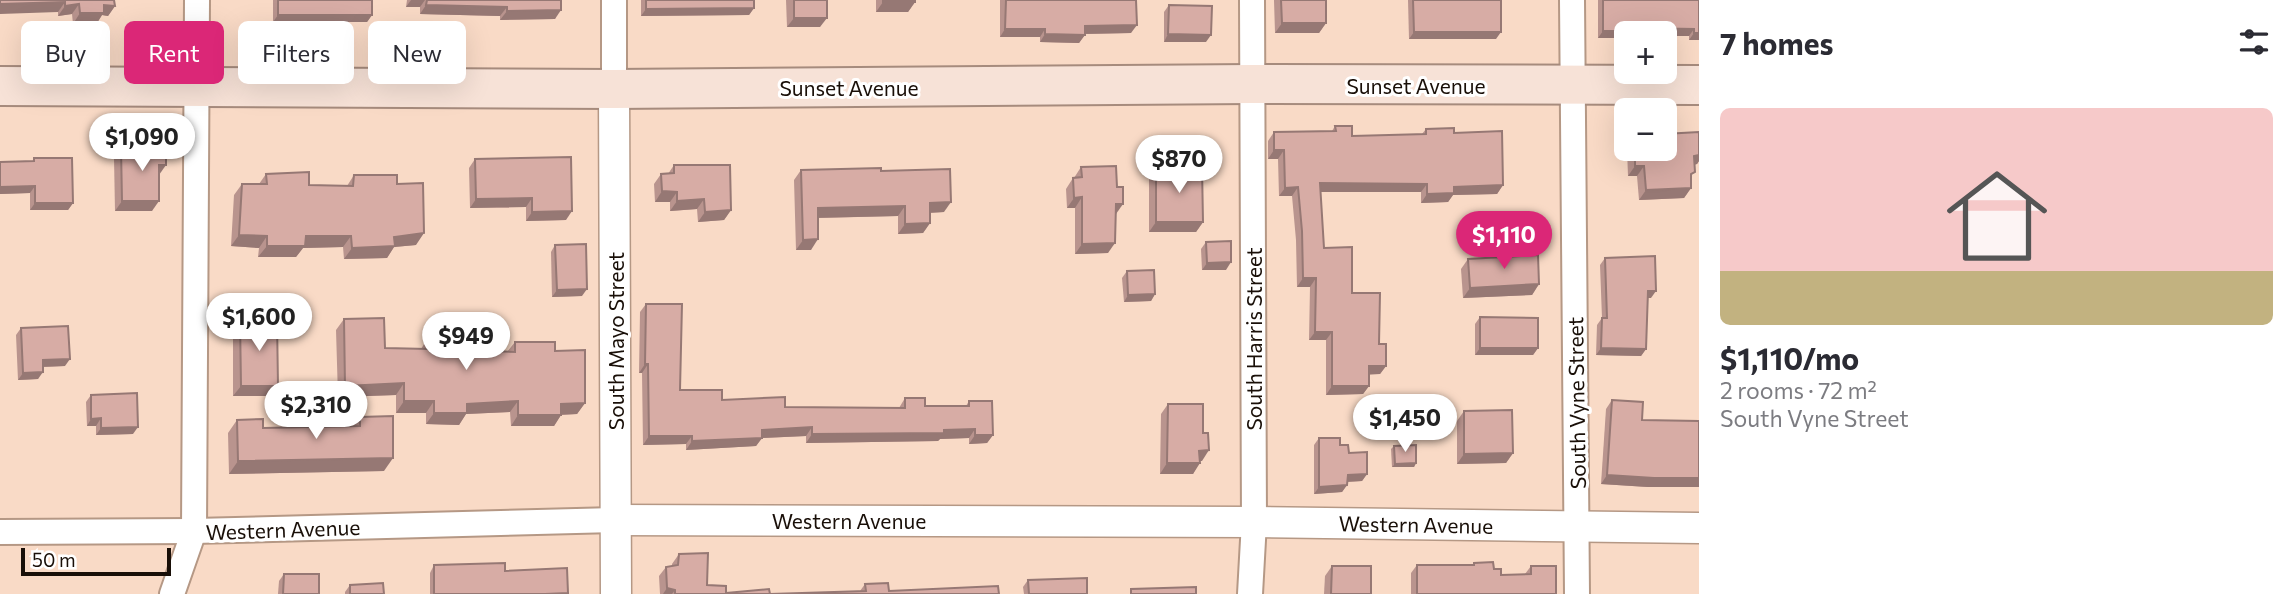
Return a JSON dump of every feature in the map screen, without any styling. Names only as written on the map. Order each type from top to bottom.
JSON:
[{"type":"main road","name":"Sunset Avenue","points":[[0,86],[614,89],[1699,85]]},
{"type":"street","points":[[172,594],[194,531],[197,0]]},
{"type":"street","points":[[614,0],[614,89]]},
{"type":"street","name":"South Harris Street","points":[[1250,594],[1254,522],[1252,0]]},
{"type":"street","name":"South Vyne Street","points":[[1572,0],[1577,594]]},
{"type":"street","name":"South Mayo Street","points":[[614,89],[615,594]]},
{"type":"street","name":"Western Avenue","points":[[0,532],[194,531],[615,520],[1254,522],[1699,528]]},
{"type":"building","points":[[0,0],[114,0],[115,6],[104,5],[104,13],[80,13],[79,4],[0,4]]},
{"type":"building","points":[[278,0],[372,0],[372,15],[278,15]]},
{"type":"building","points":[[427,0],[561,0],[561,10],[507,11],[507,7],[426,5]]},
{"type":"building","points":[[646,0],[754,0],[754,8],[646,9]]},
{"type":"building","points":[[794,0],[827,0],[827,18],[794,18]]},
{"type":"building","points":[[915,0],[915,2],[883,2]]},
{"type":"building","points":[[1006,0],[1136,0],[1137,25],[1085,26],[1085,35],[1045,34],[1045,29],[1005,29]]},
{"type":"building","points":[[1281,0],[1326,0],[1326,23],[1282,23]]},
{"type":"building","points":[[1413,0],[1501,0],[1501,32],[1414,32]]},
{"type":"building","points":[[1603,0],[1699,0],[1699,33],[1694,33],[1694,29],[1677,29],[1677,21],[1614,21],[1614,31],[1603,31]]},
{"type":"building","points":[[1169,5],[1212,6],[1211,35],[1168,34]]},
{"type":"building","points":[[1335,126],[1352,126],[1352,136],[1426,134],[1426,129],[1454,128],[1454,133],[1502,131],[1503,185],[1454,187],[1454,193],[1427,194],[1427,184],[1320,183],[1324,248],[1352,247],[1352,293],[1380,293],[1379,344],[1386,344],[1386,366],[1369,366],[1369,386],[1332,386],[1332,332],[1315,332],[1316,278],[1303,278],[1298,187],[1285,188],[1284,150],[1274,150],[1274,132],[1336,131]]},
{"type":"building","points":[[1699,132],[1699,155],[1694,156],[1695,172],[1691,174],[1691,188],[1646,190],[1644,166],[1635,166],[1635,161],[1677,161],[1677,133]]},
{"type":"building","points":[[166,147],[166,165],[159,165],[159,201],[122,201],[121,148]]},
{"type":"building","points":[[571,157],[572,211],[532,212],[532,198],[476,199],[475,159]]},
{"type":"building","points":[[34,158],[72,158],[73,203],[35,203],[35,186],[0,187],[0,162],[34,161]]},
{"type":"building","points":[[674,165],[730,165],[731,210],[705,212],[704,199],[677,201],[677,192],[662,191],[661,174],[674,173]]},
{"type":"building","points":[[1116,166],[1117,187],[1123,187],[1123,204],[1116,204],[1115,243],[1082,244],[1082,197],[1074,198],[1073,178],[1082,177],[1081,167]]},
{"type":"building","points":[[1156,167],[1202,167],[1203,222],[1156,222]]},
{"type":"building","points":[[881,168],[881,171],[950,169],[951,202],[930,203],[930,223],[905,224],[905,206],[818,208],[818,239],[803,240],[801,170]]},
{"type":"building","points":[[309,172],[309,185],[353,186],[354,175],[397,175],[397,184],[423,183],[424,233],[394,237],[395,246],[352,248],[351,236],[306,236],[305,246],[267,246],[267,236],[239,235],[242,184],[267,184],[266,174]]},
{"type":"building","points":[[1231,241],[1231,262],[1207,263],[1206,242]]},
{"type":"building","points":[[586,244],[587,289],[557,290],[555,245]]},
{"type":"building","points":[[1538,255],[1539,284],[1470,288],[1468,259]]},
{"type":"building","points":[[1655,256],[1656,291],[1648,291],[1646,349],[1601,348],[1602,318],[1607,318],[1605,258]]},
{"type":"building","points":[[1154,270],[1155,294],[1128,295],[1127,271]]},
{"type":"building","points":[[646,304],[682,304],[680,390],[722,390],[722,400],[785,397],[785,407],[905,408],[905,398],[925,398],[925,406],[969,406],[969,401],[992,401],[993,435],[975,435],[975,429],[944,430],[944,433],[812,434],[812,427],[762,430],[762,438],[692,441],[692,436],[649,436],[648,364],[645,364]]},
{"type":"building","points":[[1480,317],[1538,318],[1538,348],[1480,348]]},
{"type":"building","points":[[384,318],[385,348],[428,349],[428,338],[459,339],[459,350],[515,352],[515,342],[555,342],[555,351],[585,350],[585,403],[561,404],[561,415],[518,415],[518,401],[467,404],[467,413],[434,413],[434,401],[404,401],[404,383],[345,386],[344,319]]},
{"type":"building","points":[[240,320],[277,320],[278,386],[241,386]]},
{"type":"building","points":[[68,326],[70,359],[43,360],[43,372],[23,373],[21,328]]},
{"type":"building","points":[[137,393],[138,427],[101,428],[101,418],[91,419],[91,395]]},
{"type":"building","points":[[1612,400],[1643,402],[1642,420],[1699,421],[1699,478],[1607,475]]},
{"type":"building","points":[[1168,404],[1203,404],[1203,433],[1208,433],[1209,450],[1199,451],[1200,463],[1167,463]]},
{"type":"building","points":[[1512,410],[1513,453],[1464,454],[1464,411]]},
{"type":"building","points":[[393,416],[393,458],[238,461],[237,420],[263,419],[263,428],[360,426],[360,417]]},
{"type":"building","points":[[1319,438],[1340,438],[1340,445],[1348,445],[1349,453],[1367,452],[1367,474],[1348,475],[1347,485],[1319,487]]},
{"type":"building","points":[[1416,445],[1416,463],[1395,464],[1394,446]]},
{"type":"building","points":[[708,553],[707,585],[726,586],[726,593],[769,589],[770,594],[675,594],[675,590],[667,588],[666,567],[678,565],[679,554]]},
{"type":"building","points":[[1493,562],[1494,569],[1501,569],[1501,575],[1531,574],[1531,566],[1556,566],[1556,594],[1417,594],[1417,565],[1474,565]]},
{"type":"building","points":[[505,563],[505,571],[567,568],[568,593],[434,594],[434,565]]},
{"type":"building","points":[[1332,566],[1371,566],[1371,594],[1331,594]]},
{"type":"building","points":[[284,574],[319,574],[319,594],[283,594]]},
{"type":"building","points":[[1087,578],[1087,594],[1029,594],[1028,580]]},
{"type":"building","points":[[383,583],[384,594],[350,594],[350,585]]},
{"type":"building","points":[[888,583],[889,591],[998,586],[999,594],[770,594],[866,591],[865,584]]},
{"type":"building","points":[[1196,587],[1196,594],[1131,594],[1131,589]]}]
